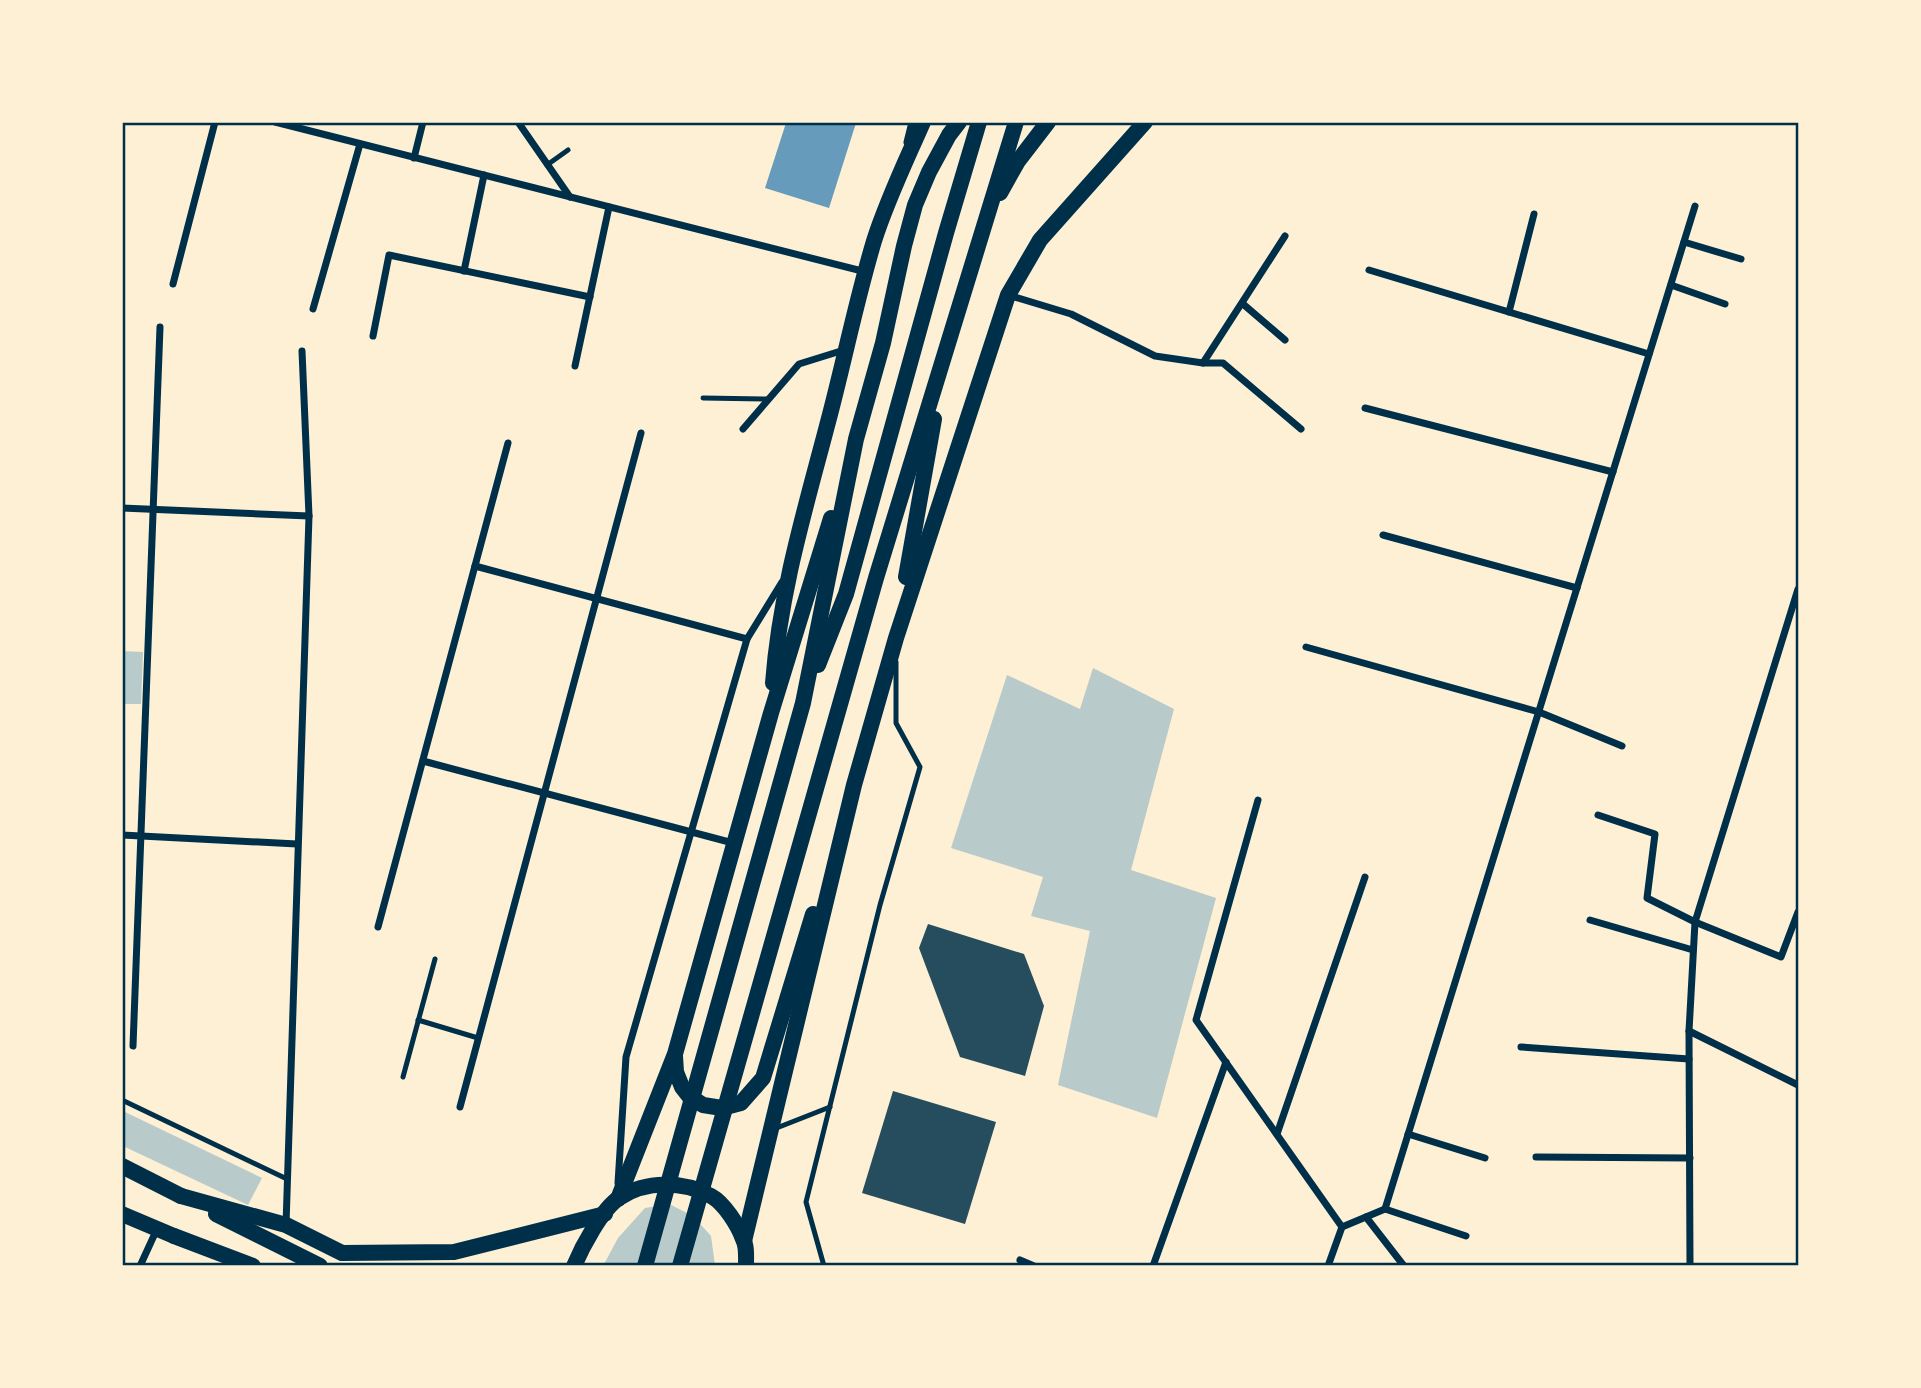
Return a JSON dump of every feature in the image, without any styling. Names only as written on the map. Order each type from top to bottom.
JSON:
[{"type":"main road","points":[[771,713],[777,632],[788,572],[845,349],[875,240],[923,122]]},
{"type":"main road","points":[[575,1265],[593,1228],[618,1199],[675,1054],[771,713],[856,439],[883,343],[915,205],[929,172],[959,122]]},
{"type":"main road","points":[[803,703],[846,594],[979,122]]},
{"type":"main road","points":[[680,1265],[850,664],[1016,122]]},
{"type":"main road","points":[[984,223],[1018,161],[1048,122]]},
{"type":"main road","points":[[675,1054],[676,1072],[682,1087],[689,1096],[703,1105],[722,1108],[741,1102],[763,1078],[896,638],[1008,295],[1040,240],[1145,122]]},
{"type":"main road","points":[[896,638],[945,356]]},
{"type":"main road","points":[[645,1265],[803,703],[856,439]]},
{"type":"main road","points":[[746,1265],[744,1241],[853,785]]},
{"type":"main road","points":[[122,1166],[320,1265]]},
{"type":"main road","points":[[618,1199],[652,1184],[685,1186],[714,1197],[729,1214],[744,1241]]},
{"type":"main road","points":[[181,1196],[286,1225],[368,1265]]},
{"type":"main road","points":[[122,1214],[253,1265]]},
{"type":"main road","points":[[342,1253],[454,1252],[605,1214]]},
{"type":"main road","points":[[174,1236],[229,1265]]},
{"type":"street","points":[[173,284],[215,122]]},
{"type":"street","points":[[275,122],[296,125],[414,158],[866,272]]},
{"type":"street","points":[[414,158],[423,122]]},
{"type":"street","points":[[518,122],[571,197]]},
{"type":"street","points":[[894,189],[912,122]]},
{"type":"street","points":[[313,309],[360,144]]},
{"type":"street","points":[[464,271],[484,175]]},
{"type":"street","points":[[1385,1209],[1695,206]]},
{"type":"street","points":[[575,366],[609,207]]},
{"type":"street","points":[[1509,312],[1534,214]]},
{"type":"street","points":[[1203,363],[1284,236]]},
{"type":"street","points":[[1684,242],[1741,259]]},
{"type":"street","points":[[373,336],[389,255],[590,297]]},
{"type":"street","points":[[1369,270],[1649,354]]},
{"type":"street","points":[[1671,285],[1725,304]]},
{"type":"street","points":[[1008,295],[1071,314],[1155,356],[1223,363],[1301,429]]},
{"type":"street","points":[[1242,304],[1285,340]]},
{"type":"street","points":[[133,1046],[160,327]]},
{"type":"street","points":[[743,429],[799,364],[845,349]]},
{"type":"street","points":[[286,1225],[309,516],[302,351]]},
{"type":"street","points":[[1365,408],[1613,472]]},
{"type":"street","points":[[460,1107],[641,433]]},
{"type":"street","points":[[378,927],[508,443]]},
{"type":"street","points":[[122,508],[309,516]]},
{"type":"street","points":[[1383,535],[1577,588]]},
{"type":"street","points":[[475,566],[747,639]]},
{"type":"street","points":[[618,1199],[625,1057],[747,639],[788,572]]},
{"type":"street","points":[[1690,1265],[1689,1031],[1695,922],[1798,589]]},
{"type":"street","points":[[1306,647],[1539,712],[1622,746]]},
{"type":"street","points":[[423,761],[734,844]]},
{"type":"street","points":[[1258,800],[1196,1020],[1342,1227]]},
{"type":"street","points":[[1598,814],[1655,834],[1647,898],[1695,922],[1781,957],[1798,912]]},
{"type":"street","points":[[122,835],[297,844]]},
{"type":"street","points":[[1277,1134],[1365,877]]},
{"type":"street","points":[[1591,920],[1693,950]]},
{"type":"street","points":[[1689,1031],[1798,1084]]},
{"type":"street","points":[[1521,1047],[1689,1059]]},
{"type":"street","points":[[1153,1265],[1226,1062]]},
{"type":"street","points":[[1408,1134],[1485,1158]]},
{"type":"street","points":[[1536,1157],[1689,1158]]},
{"type":"street","points":[[1328,1265],[1342,1227],[1385,1209],[1466,1236]]},
{"type":"street","points":[[1366,1217],[1404,1265]]},
{"type":"street","points":[[140,1265],[158,1229]]},
{"type":"street","points":[[1020,1259],[1034,1265]]},
{"type":"lane","points":[[547,165],[568,150]]},
{"type":"lane","points":[[703,398],[769,399]]},
{"type":"lane","points":[[824,1265],[806,1202],[880,905],[920,767],[896,723],[896,638]]},
{"type":"lane","points":[[403,1077],[435,959]]},
{"type":"lane","points":[[418,1020],[478,1038]]},
{"type":"lane","points":[[122,1100],[287,1179]]},
{"type":"lane","points":[[771,1130],[830,1107]]},
{"type":"shaded area","points":[[122,651],[143,652],[141,704],[123,704]]},
{"type":"shaded area","points":[[1093,668],[1174,709],[1131,870],[1216,898],[1157,1118],[1058,1085],[1090,931],[1031,916],[1043,877],[951,848],[1007,675],[1080,709]]},
{"type":"shaded area","points":[[123,1111],[262,1178],[248,1205],[123,1146]]},
{"type":"shaded area","points":[[669,1204],[693,1216],[711,1236],[715,1265],[603,1266],[618,1238],[645,1208]]},
{"type":"water","points":[[786,123],[856,123],[829,208],[765,188]]},
{"type":"building","points":[[928,924],[1024,954],[1044,1006],[1025,1076],[960,1057],[919,948]]},
{"type":"building","points":[[893,1091],[996,1122],[965,1224],[862,1193]]}]
